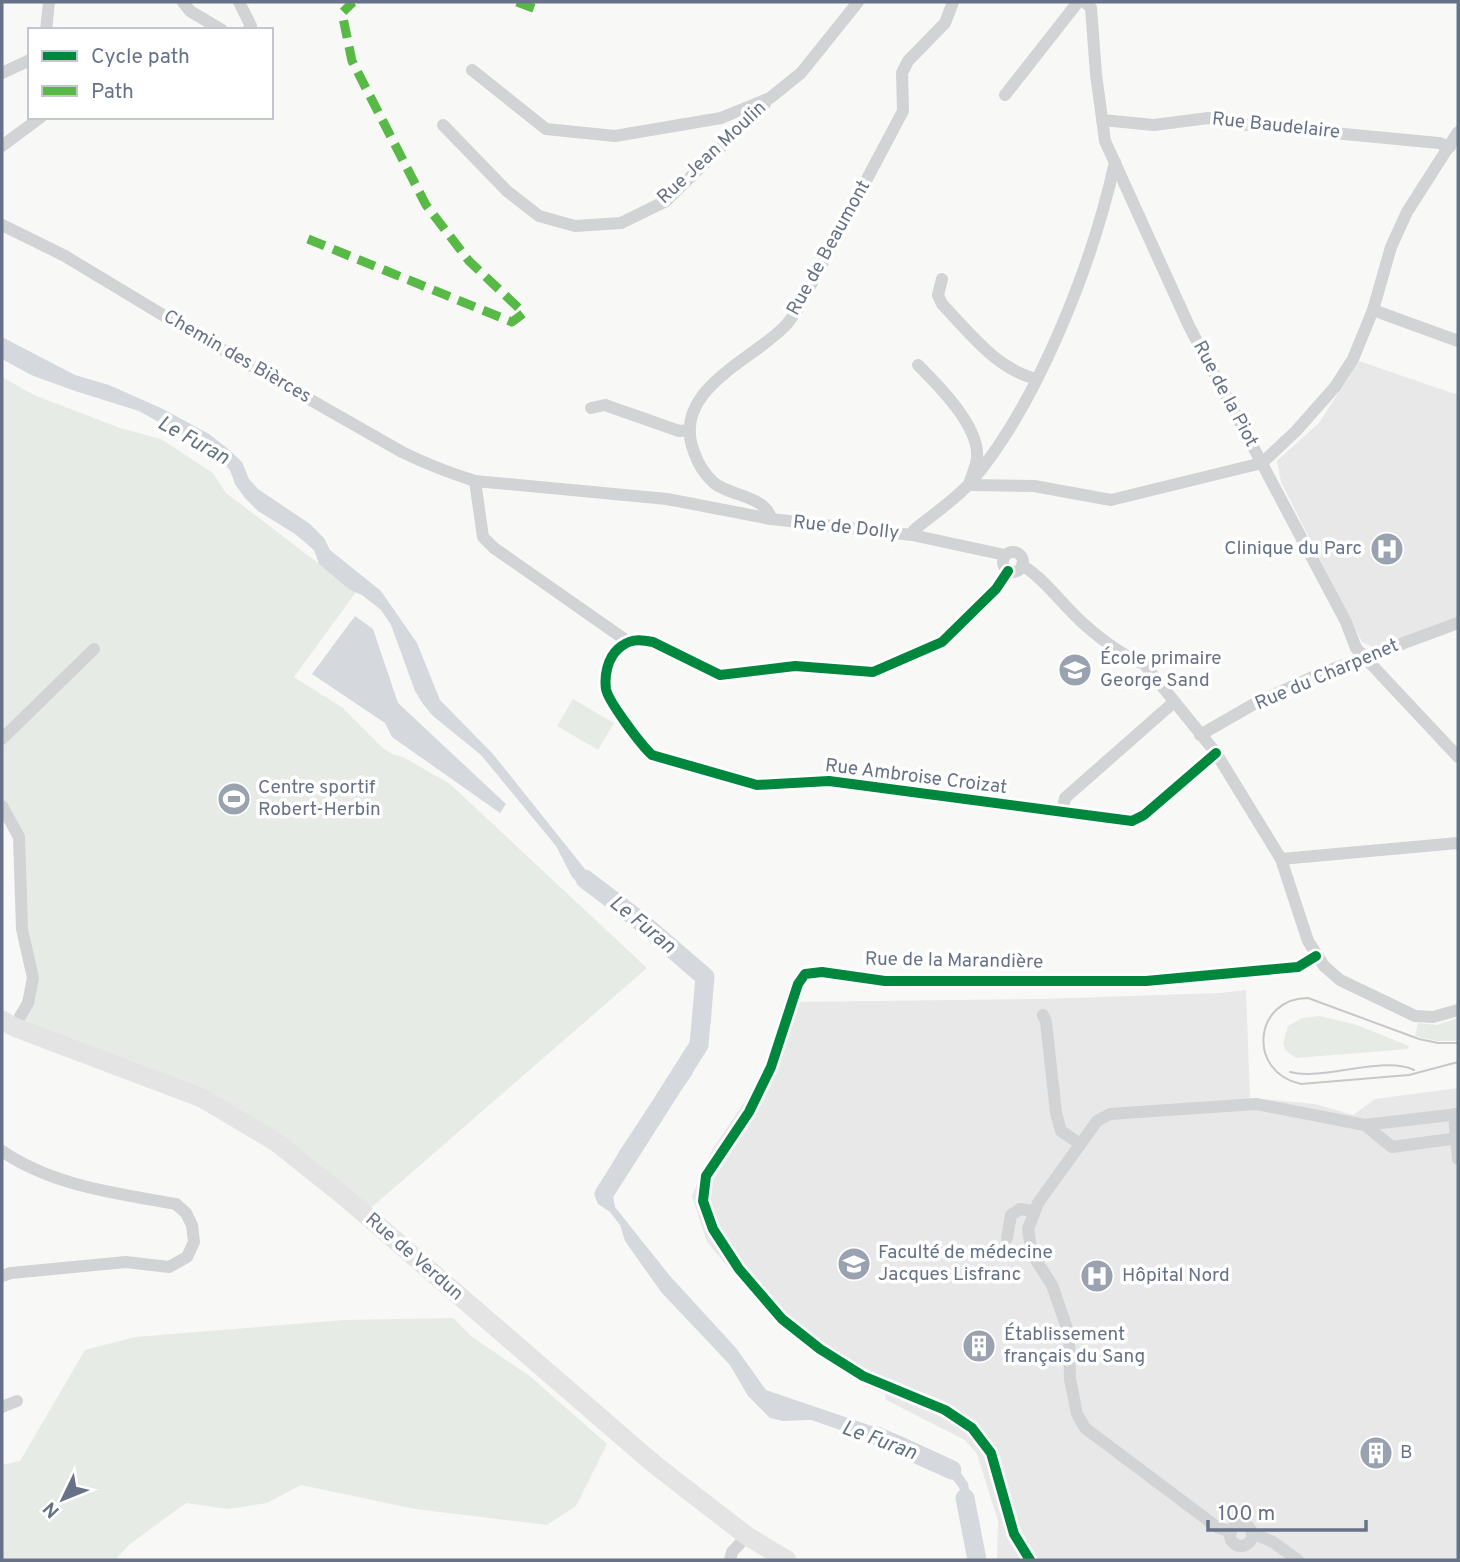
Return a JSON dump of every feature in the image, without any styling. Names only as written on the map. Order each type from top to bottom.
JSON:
[{"type":"main road","name":"Rue de Verdun","points":[[8,1023],[202,1098],[276,1142],[345,1197],[654,1464],[747,1536],[787,1560]]},
{"type":"street","points":[[46,28],[49,2]]},
{"type":"street","points":[[183,2],[191,11],[219,28]]},
{"type":"street","points":[[239,2],[251,26],[250,28]]},
{"type":"street","name":"Rue Jean Moulin","points":[[443,125],[507,191],[539,216],[575,226],[621,223],[666,201],[770,98],[801,73],[858,2]]},
{"type":"street","name":"Rue de Beaumont","points":[[689,430],[698,402],[712,383],[785,326],[798,309],[903,111],[902,73],[908,61],[946,23],[953,2]]},
{"type":"street","points":[[1005,95],[1078,2]]},
{"type":"street","name":"Rue de la Piot","points":[[1085,2],[1091,8],[1105,141],[1189,326],[1346,622],[1356,648],[1455,752]]},
{"type":"street","points":[[2,73],[28,61]]},
{"type":"street","name":"Rue Jean Moulin","points":[[472,70],[546,129],[615,136],[721,118],[770,98]]},
{"type":"street","name":"Rue Baudelaire","points":[[1102,120],[1154,125],[1208,118],[1248,125],[1439,143],[1450,147]]},
{"type":"street","points":[[2,146],[38,119]]},
{"type":"street","points":[[918,365],[937,384],[975,437],[977,457],[968,485],[1034,486],[1111,500],[1262,463],[1335,387],[1353,359],[1373,310],[1391,247],[1407,212],[1458,132]]},
{"type":"street","name":"Rue de Dolly","points":[[475,481],[667,499],[771,519],[912,535],[914,530],[968,485],[992,455],[1037,379],[1081,278],[1115,161]]},
{"type":"street","name":"Chemin des Bièrces","points":[[2,225],[65,256],[181,326],[402,452],[429,466],[475,481]]},
{"type":"street","points":[[942,279],[938,295],[942,304],[1002,364],[1023,376],[1037,379]]},
{"type":"street","points":[[1373,310],[1458,341]]},
{"type":"street","points":[[591,408],[605,405],[679,431],[689,430],[700,467],[715,484],[761,504],[769,511],[771,519]]},
{"type":"street","points":[[475,481],[483,537],[494,548],[627,641],[653,642],[720,675],[795,666],[873,672],[942,642],[996,589],[1009,570]]},
{"type":"street","points":[[912,535],[1005,555],[1010,552],[1019,554],[1022,565],[1015,571],[1009,570],[1003,564],[1005,555]]},
{"type":"street","points":[[1022,565],[1033,572],[1085,625],[1130,658],[1144,664],[1216,753],[1281,859],[1308,940],[1328,971],[1340,980],[1420,1017],[1433,1017],[1458,1010]]},
{"type":"street","name":"Rue du Charpenet","points":[[1200,735],[1266,698],[1317,675],[1458,623]]},
{"type":"street","name":"Rue Ambroise Croizat","points":[[627,641],[613,654],[606,672],[606,691],[642,746],[652,755],[757,785],[829,781],[1132,821],[1144,815],[1216,753]]},
{"type":"street","points":[[2,739],[94,649]]},
{"type":"street","points":[[1062,812],[1065,798],[1174,702]]},
{"type":"street","points":[[2,806],[19,836],[22,929],[33,978],[28,1003],[8,1023]]},
{"type":"street","points":[[1281,859],[1458,843]]},
{"type":"street","name":"Rue de la Marandière","points":[[1030,1560],[1014,1534],[991,1453],[972,1428],[945,1410],[863,1376],[820,1349],[782,1318],[739,1269],[713,1229],[703,1201],[706,1176],[749,1112],[771,1067],[797,984],[805,974],[822,972],[885,981],[1146,982],[1297,967],[1316,956]]},
{"type":"street","points":[[1043,1016],[1061,1132],[1080,1144]]},
{"type":"street","points":[[1231,1532],[1217,1527],[1085,1428],[1077,1414],[1070,1379],[1069,1334],[1052,1285],[1032,1254],[1028,1229],[1033,1211],[1097,1121],[1110,1114],[1256,1104],[1365,1125],[1456,1114],[1458,1159]]},
{"type":"street","points":[[1365,1125],[1392,1147],[1457,1138]]},
{"type":"street","points":[[2,1151],[69,1184],[176,1204],[186,1213],[192,1225],[194,1242],[187,1257],[169,1267],[126,1262],[2,1276]]},
{"type":"street","points":[[1007,1238],[1012,1215],[1020,1209],[1033,1211]]},
{"type":"street","points":[[2,1407],[17,1401]]},
{"type":"street","points":[[1245,1545],[1234,1542],[1231,1532],[1241,1524],[1298,1560]]},
{"type":"street","points":[[1243,1560],[1245,1545],[1251,1539],[1252,1533]]},
{"type":"street","points":[[730,1560],[732,1552],[747,1536]]},
{"type":"shaded area","name":"Clinique du Parc","points":[[1359,361],[1458,395],[1458,617],[1378,649],[1362,642],[1281,482],[1277,461],[1319,423]]},
{"type":"shaded area","name":"Centre sportif Robert-Herbin","points":[[2,377],[34,395],[120,428],[161,439],[213,473],[226,493],[356,592],[294,677],[343,708],[384,749],[450,784],[647,968],[364,1214],[202,1098],[14,1027],[33,978],[19,837],[2,813]]},
{"type":"shaded area","points":[[573,699],[614,723],[598,750],[557,726]]},
{"type":"shaded area","name":"Hôpital Nord","points":[[1246,990],[1250,1098],[1315,1104],[1353,1115],[1375,1099],[1458,1088],[1458,1560],[997,1560],[998,1521],[977,1454],[965,1440],[886,1400],[885,1394],[866,1386],[817,1353],[765,1311],[707,1242],[692,1196],[712,1150],[747,1098],[770,1053],[788,1002],[1041,999]]},
{"type":"shaded area","points":[[1320,1016],[1357,1025],[1409,1046],[1408,1049],[1296,1058],[1286,1051],[1283,1043],[1288,1026],[1302,1018]]},
{"type":"shaded area","points":[[1458,1018],[1458,1041],[1437,1041],[1415,1036],[1418,1023],[1437,1025]]},
{"type":"shaded area","points":[[453,1318],[471,1336],[531,1377],[607,1444],[576,1506],[547,1525],[415,1509],[301,1485],[267,1503],[228,1509],[186,1503],[130,1544],[115,1560],[2,1560],[2,1465],[20,1461],[85,1350],[135,1337],[344,1320]]},
{"type":"water","points":[[2,337],[75,375],[109,385],[163,409],[209,434],[227,448],[242,462],[249,479],[258,489],[310,524],[324,538],[330,550],[381,591],[417,643],[440,700],[493,754],[608,898],[636,912],[654,929],[686,951],[709,981],[712,992],[711,1022],[692,1075],[684,1086],[669,1097],[628,1150],[612,1191],[615,1207],[670,1276],[736,1348],[766,1390],[901,1436],[944,1456],[958,1469],[968,1483],[969,1534],[976,1560],[968,1560],[963,1524],[965,1500],[947,1472],[908,1449],[872,1441],[811,1420],[783,1421],[770,1418],[748,1396],[730,1365],[661,1292],[625,1241],[620,1225],[610,1212],[598,1204],[598,1189],[620,1150],[648,1108],[679,1080],[705,1023],[704,998],[680,954],[671,945],[641,931],[624,915],[584,890],[572,877],[556,846],[481,755],[433,716],[423,704],[415,691],[391,625],[381,610],[362,595],[350,590],[319,564],[314,550],[295,534],[258,511],[245,498],[235,484],[230,470],[215,454],[139,411],[31,375],[2,359]]},
{"type":"water","points":[[355,616],[373,629],[398,703],[506,804],[500,813],[392,737],[385,723],[312,674]]},
{"type":"waterway","name":"Le Furan","points":[[585,879],[640,921],[705,977],[699,1045],[604,1194]]},
{"type":"waterway","name":"Le Furan","points":[[877,1436],[952,1470]]},
{"type":"waterway","name":"Le Furan","points":[[965,1498],[977,1560]]},
{"type":"tram line","points":[[1458,1043],[1419,1039],[1308,998],[1290,1001],[1276,1010],[1268,1022],[1264,1036],[1265,1052],[1271,1066],[1283,1077],[1301,1084],[1409,1075],[1458,1062]]},
{"type":"tram line","points":[[1290,1072],[1320,1073],[1387,1065],[1414,1070]]},
{"type":"marked path","points":[[308,239],[512,322],[524,313],[469,261],[426,205],[352,61],[342,13],[353,2]]},
{"type":"marked path","points":[[517,2],[536,9]]},
{"type":"cycle path","points":[[1008,571],[996,589],[942,642],[873,672],[795,666],[720,675],[653,642],[638,640],[622,646],[612,657],[606,673],[606,689],[612,703],[652,755],[757,785],[829,781],[1132,821],[1144,815],[1216,753]]},
{"type":"cycle path","points":[[1030,1560],[1014,1534],[991,1453],[972,1428],[945,1410],[863,1376],[820,1349],[782,1319],[739,1269],[713,1229],[703,1201],[706,1176],[749,1112],[771,1067],[798,984],[805,974],[822,972],[885,981],[1146,981],[1298,967],[1316,956]]},
{"type":"place","name":"Clinique du Parc","points":[[1387,549]]},
{"type":"place","name":"École primaire George Sand","points":[[1075,670]]},
{"type":"place","name":"Centre sportif Robert-Herbin","points":[[234,799]]},
{"type":"place","name":"Faculté de médecine Jacques Lisfranc","points":[[854,1264]]},
{"type":"place","name":"Hôpital Nord","points":[[1097,1276]]},
{"type":"place","name":"Établissement français du Sang","points":[[979,1346]]},
{"type":"place","name":"B","points":[[1376,1453]]}]
